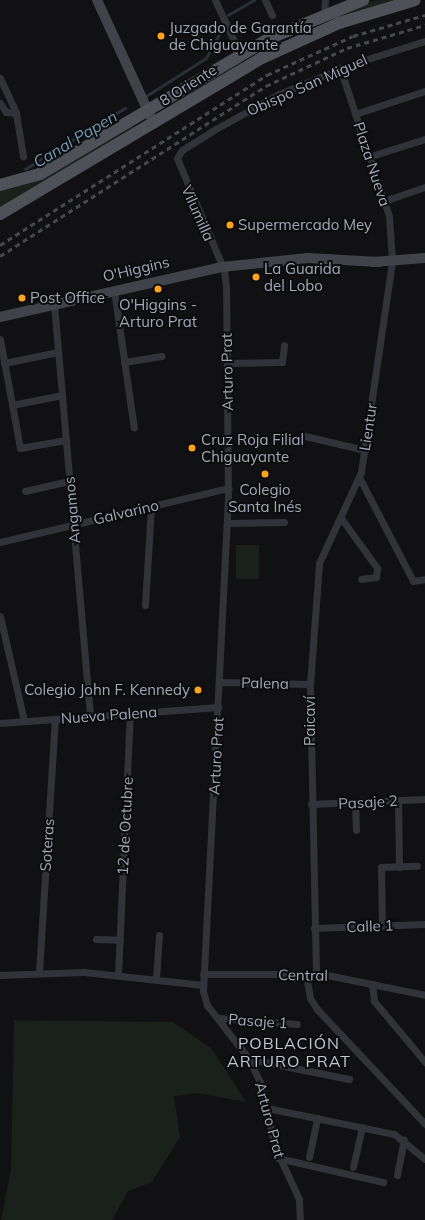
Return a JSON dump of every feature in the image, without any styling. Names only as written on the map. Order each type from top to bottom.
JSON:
[{"type":"main road","points":[[97,0],[147,114],[154,124]]},
{"type":"main road","name":"8 Oriente","points":[[0,185],[40,174],[147,114],[237,57],[324,14],[363,0]]},
{"type":"main road","name":"8 Oriente","points":[[0,214],[154,124],[250,65],[316,32],[415,0]]},
{"type":"main road","points":[[316,32],[324,14]]},
{"type":"main road","name":"O'Higgins","points":[[0,317],[114,290],[222,267],[320,257],[378,262],[425,258]]},
{"type":"street","points":[[215,0],[236,45],[237,57]]},
{"type":"street","points":[[265,0],[272,15]]},
{"type":"street","points":[[324,14],[325,0]]},
{"type":"street","name":"Obispo San Miguel","points":[[177,158],[182,150],[249,110],[340,68],[425,41]]},
{"type":"street","name":"Plaza Nueva","points":[[340,68],[368,157],[384,201],[391,228],[392,261]]},
{"type":"street","points":[[0,78],[16,113],[23,156]]},
{"type":"street","points":[[355,114],[425,91]]},
{"type":"street","points":[[0,103],[6,112],[16,113]]},
{"type":"street","points":[[368,157],[425,139]]},
{"type":"street","name":"Vilumilla","points":[[177,158],[222,267]]},
{"type":"street","points":[[384,201],[425,187]]},
{"type":"street","name":"Lientur","points":[[360,479],[392,261]]},
{"type":"street","name":"Arturo Prat","points":[[222,267],[227,363],[229,488],[220,682],[202,985],[204,999],[249,1059],[260,1082],[278,1158],[298,1193],[300,1220]]},
{"type":"street","points":[[114,290],[134,428]]},
{"type":"street","name":"Angamos","points":[[54,304],[90,716]]},
{"type":"street","points":[[0,340],[20,448],[66,440]]},
{"type":"street","points":[[227,363],[282,362],[284,345]]},
{"type":"street","points":[[4,363],[58,352]]},
{"type":"street","points":[[124,362],[162,356]]},
{"type":"street","points":[[12,405],[62,395]]},
{"type":"street","points":[[305,436],[365,450]]},
{"type":"street","points":[[360,479],[413,581],[425,579]]},
{"type":"street","name":"Paicaví","points":[[316,973],[311,804],[310,684],[319,563],[360,479]]},
{"type":"street","points":[[25,491],[69,481]]},
{"type":"street","name":"Galvarino","points":[[0,542],[229,488]]},
{"type":"street","points":[[145,606],[151,506]]},
{"type":"street","points":[[341,518],[377,568],[376,577],[361,579]]},
{"type":"street","points":[[228,523],[284,522]]},
{"type":"street","points":[[0,616],[24,721]]},
{"type":"street","name":"Palena","points":[[220,682],[310,684]]},
{"type":"street","name":"Nueva Palena","points":[[0,723],[218,706]]},
{"type":"street","name":"12 de Octubre","points":[[118,975],[130,713]]},
{"type":"street","name":"Soteras","points":[[39,972],[55,719]]},
{"type":"street","name":"Pasaje 2","points":[[311,804],[425,799]]},
{"type":"street","points":[[398,800],[399,867]]},
{"type":"street","points":[[355,802],[356,830]]},
{"type":"street","points":[[382,926],[380,867],[417,866]]},
{"type":"street","name":"Calle 1","points":[[314,928],[425,924]]},
{"type":"street","points":[[156,979],[159,935]]},
{"type":"street","points":[[96,939],[120,940]]},
{"type":"street","points":[[0,975],[39,972],[118,975],[202,985]]},
{"type":"street","name":"Central","points":[[203,974],[306,975],[316,973],[425,995]]},
{"type":"street","points":[[306,975],[308,992],[317,1009],[425,1124]]},
{"type":"street","points":[[372,984],[374,1001],[425,1062]]},
{"type":"street","name":"Pasaje 1","points":[[218,1018],[298,1024]]},
{"type":"street","points":[[249,1059],[349,1079]]},
{"type":"street","points":[[267,1108],[394,1134],[404,1140],[425,1159]]},
{"type":"street","points":[[309,1157],[317,1118]]},
{"type":"street","points":[[353,1167],[362,1127]]},
{"type":"street","points":[[397,1175],[404,1140]]},
{"type":"street","points":[[278,1158],[383,1182]]},
{"type":"shaded area","points":[[377,0],[395,0],[330,21],[331,15]]},
{"type":"shaded area","points":[[276,42],[241,62],[242,65],[162,111],[243,58]]},
{"type":"shaded area","points":[[134,126],[0,209],[0,189],[73,161]]},
{"type":"shaded area","points":[[236,545],[259,545],[259,579],[236,579]]},
{"type":"shaded area","points":[[14,1020],[173,1022],[212,1049],[246,1102],[198,1093],[174,1096],[180,1137],[152,1182],[128,1191],[112,1220],[1,1220],[11,1169]]},
{"type":"waterway","name":"Canal Papen","points":[[228,15],[254,0]]},
{"type":"waterway","name":"Canal Papen","points":[[146,96],[206,58],[220,33]]},
{"type":"waterway","name":"Canal Papen","points":[[25,169],[125,108]]},
{"type":"railway","points":[[0,245],[267,75],[353,36],[425,15]]},
{"type":"railway","points":[[0,256],[266,86],[347,48],[425,25]]},
{"type":"place","name":"Juzgado de Garantía de Chiguayante","points":[[161,36]]},
{"type":"place","name":"Supermercado Mey","points":[[230,225]]},
{"type":"place","name":"La Guarida del Lobo","points":[[256,277]]},
{"type":"place","name":"O'Higgins - Arturo Prat","points":[[158,289]]},
{"type":"place","name":"Post Office","points":[[22,298]]},
{"type":"place","name":"Cruz Roja Filial Chiguayante","points":[[192,448]]},
{"type":"place","name":"Colegio Santa Inés","points":[[265,474]]},
{"type":"place","name":"Colegio John F. Kennedy","points":[[198,690]]},
{"type":"district","name":"POBLACIÓN ARTURO PRAT","points":[[289,1052]]}]
